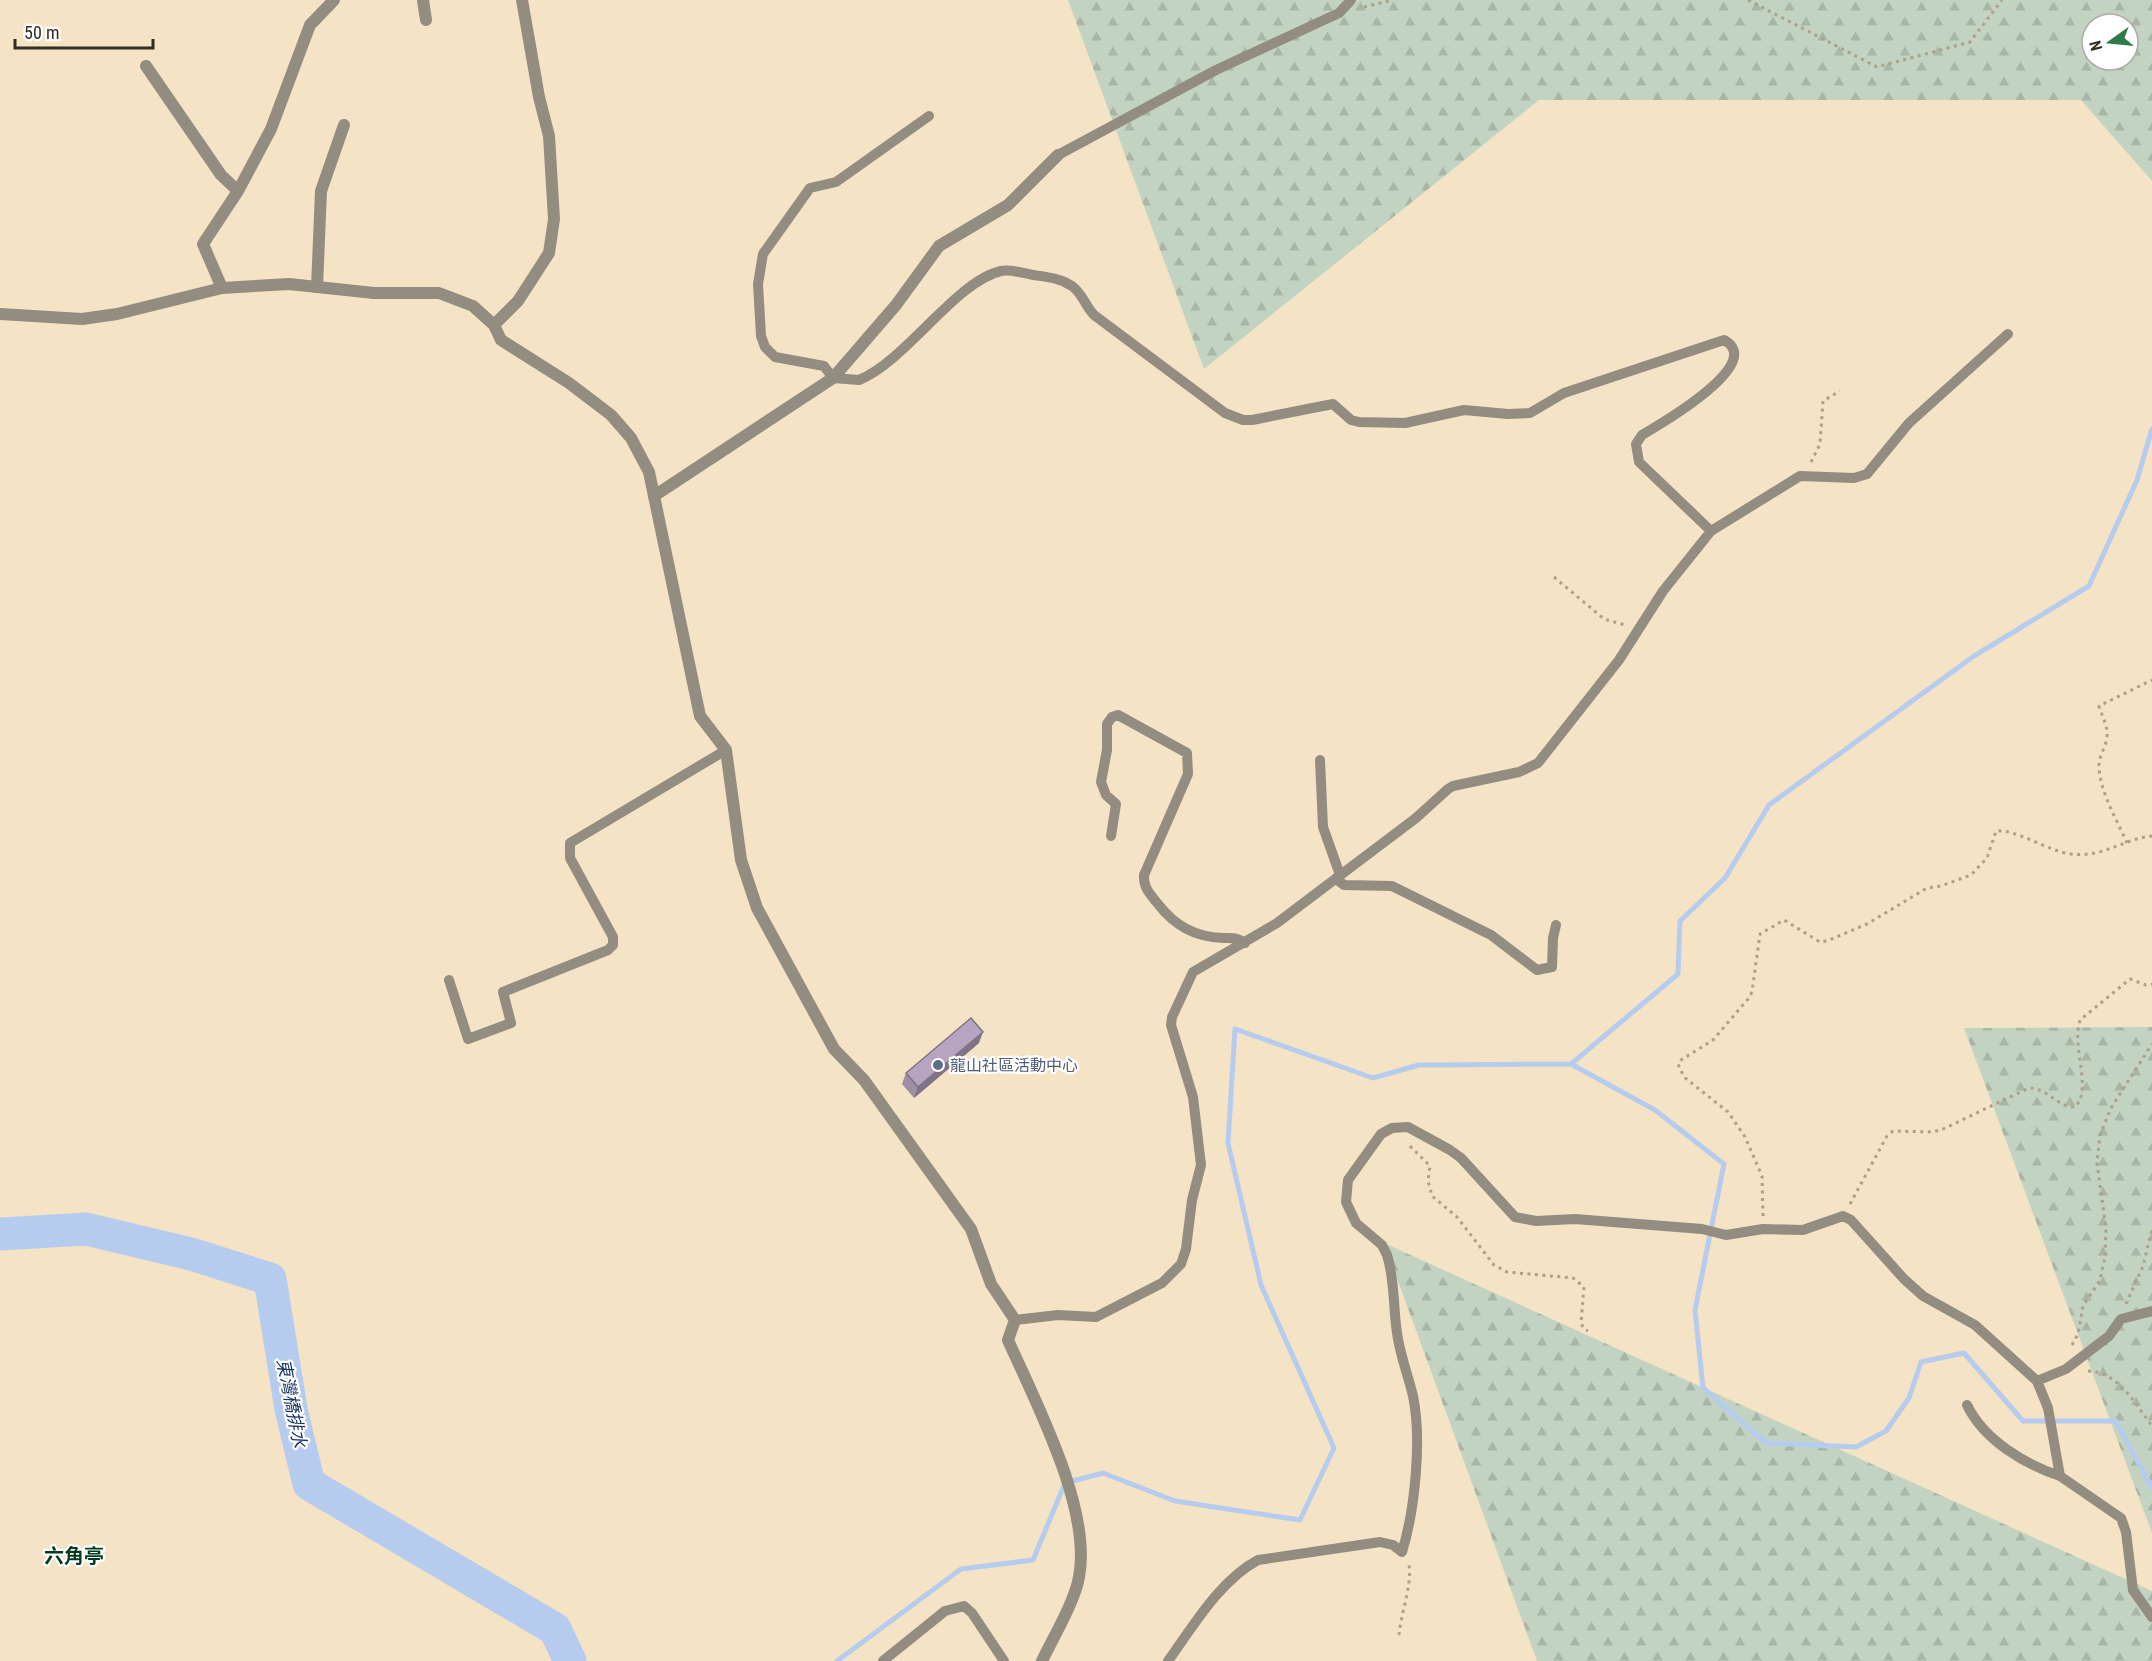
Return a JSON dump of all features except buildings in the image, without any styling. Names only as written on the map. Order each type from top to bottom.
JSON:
[{"type":"street","points":[[222,288],[203,244],[238,191],[271,129],[310,25],[334,0]]},
{"type":"street","points":[[423,0],[426,20]]},
{"type":"street","points":[[494,325],[518,300],[549,253],[554,219],[549,136],[537,86],[522,0]]},
{"type":"street","points":[[146,66],[221,175],[238,191]]},
{"type":"street","points":[[317,287],[321,191],[344,125]]},
{"type":"street","points":[[654,496],[833,378],[896,305],[939,246],[1008,205],[1058,155]]},
{"type":"street","points":[[0,314],[82,319],[117,314],[222,288],[289,284],[374,293],[439,292],[473,306],[494,325],[501,340],[569,383],[611,415],[631,438],[649,472],[700,716],[726,750],[741,860],[757,908],[834,1049],[864,1080],[971,1229],[991,1284],[1015,1320],[1008,1340],[1062,1470],[1081,1535],[1079,1580],[1042,1661]]},
{"type":"lane","points":[[1058,155],[1216,70],[1339,13],[1351,0]]},
{"type":"lane","points":[[929,116],[836,182],[810,188],[763,254],[758,284],[761,336],[765,347],[775,357],[824,366],[833,378],[859,380],[865,378],[923,332],[961,295],[987,276],[1008,271],[1060,279],[1073,287],[1081,294],[1094,315],[1225,414],[1243,420],[1333,404],[1352,420],[1359,422],[1405,423],[1464,410],[1508,414],[1530,413],[1564,393],[1724,340],[1732,347],[1733,353],[1728,370],[1702,398],[1642,435],[1636,444],[1639,462],[1711,531]]},
{"type":"lane","points":[[1015,1320],[1058,1316],[1096,1317],[1162,1283],[1180,1264],[1186,1249],[1192,1200],[1201,1165],[1193,1097],[1173,1035],[1172,1017],[1192,972],[1277,923],[1416,818],[1453,786],[1519,772],[1538,763],[1641,627],[1663,591],[1711,531],[1794,478],[1804,474],[1854,478],[1867,474],[1909,423],[2008,334]]},
{"type":"lane","points":[[1111,836],[1116,804],[1106,795],[1101,782],[1107,750],[1107,724],[1112,717],[1118,715],[1187,753],[1188,774],[1144,875],[1148,891],[1168,917],[1186,930],[1201,935],[1237,937],[1245,943]]},
{"type":"lane","points":[[449,980],[468,1039],[511,1023],[503,992],[608,950],[612,945],[613,937],[570,858],[570,843],[726,750]]},
{"type":"lane","points":[[1320,760],[1323,827],[1339,881],[1344,885],[1392,886],[1491,935],[1537,970],[1552,967],[1552,938],[1556,925]]},
{"type":"lane","points":[[1167,1661],[1200,1613],[1246,1567],[1258,1560],[1380,1542],[1393,1545],[1402,1552],[1411,1523],[1416,1423],[1412,1396],[1399,1346],[1387,1255],[1382,1245],[1356,1223],[1346,1202],[1348,1180],[1381,1134],[1392,1128],[1408,1126],[1456,1154],[1515,1217],[1536,1221],[1575,1219],[1702,1229],[1726,1235],[1762,1229],[1803,1230],[1843,1216],[1851,1220],[1904,1279],[1923,1296],[1975,1324],[2037,1381],[2048,1408],[2060,1476]]},
{"type":"lane","points":[[2037,1381],[2066,1369],[2109,1336],[2121,1319],[2152,1311]]},
{"type":"lane","points":[[1967,1405],[1973,1417],[2001,1444],[2038,1469],[2060,1476],[2121,1518],[2126,1532],[2133,1590],[2152,1617]]},
{"type":"lane","points":[[884,1661],[945,1611],[964,1606],[972,1613],[1004,1661]]},
{"type":"path","points":[[1339,13],[1393,0]]},
{"type":"path","points":[[1748,0],[1877,67],[1970,42],[2002,0]]},
{"type":"path","points":[[1804,474],[1820,444],[1823,401],[1840,391]]},
{"type":"path","points":[[1554,577],[1604,619],[1641,627]]},
{"type":"path","points":[[2127,843],[2106,794],[2099,769],[2100,755],[2107,736],[2107,724],[2099,706],[2152,680]]},
{"type":"path","points":[[1762,1229],[1762,1176],[1745,1137],[1728,1112],[1684,1077],[1678,1064],[1713,1040],[1748,999],[1752,992],[1760,934],[1784,921],[1820,942],[1867,924],[1927,888],[1941,886],[1971,875],[1987,858],[1996,831],[2071,854],[2098,854],[2152,836]]},
{"type":"path","points":[[1843,1216],[1890,1133],[1933,1132],[1943,1129],[2029,1088],[2045,1090],[2066,1106],[2075,1107],[2084,1092],[2077,1050],[2080,1020],[2130,979],[2146,985],[2152,984]]},
{"type":"path","points":[[2152,1044],[2111,1107],[2100,1135],[2097,1163],[2106,1228],[2105,1257],[2100,1280],[2083,1306],[2078,1334],[2066,1357],[2066,1369],[2109,1376],[2152,1426]]},
{"type":"path","points":[[1392,1128],[1430,1166],[1428,1181],[1432,1196],[1457,1217],[1494,1265],[1507,1272],[1573,1278],[1582,1283],[1584,1287],[1581,1323],[1588,1331]]},
{"type":"path","points":[[2121,1319],[2143,1266],[2152,1230]]},
{"type":"path","points":[[1399,1635],[1410,1576],[1408,1559],[1402,1552]]},
{"type":"green space","points":[[1068,0],[2152,0],[2152,181],[2081,100],[1539,100],[1204,369]]},
{"type":"green space","points":[[2152,1027],[2152,1533],[1964,1028]]},
{"type":"green space","points":[[1384,1243],[2152,1591],[2152,1661],[1537,1661]]},
{"type":"waterway","points":[[1571,1064],[1678,974],[1680,921],[1725,878],[1769,805],[1974,656],[2089,586],[2137,480],[2152,429]]},
{"type":"waterway","points":[[837,1661],[961,1569],[1033,1560],[1065,1483],[1103,1473],[1175,1501],[1300,1520],[1334,1448],[1261,1285],[1228,1143],[1235,1029],[1373,1078],[1419,1065],[1571,1064],[1655,1110],[1724,1164],[1695,1310],[1703,1388],[1766,1443],[1856,1447],[1886,1431],[1909,1398],[1921,1362],[1964,1353],[2023,1421],[2116,1421],[2152,1488]]},
{"type":"waterway","name":"東灣橋排水","points":[[0,1234],[86,1229],[191,1254],[270,1279],[291,1409],[309,1484],[555,1629],[570,1661]]},
{"type":"place","name":"龍山社區活動中心","points":[[938,1065]]},
{"type":"district","name":"六角亭","points":[[74,1556]]}]
